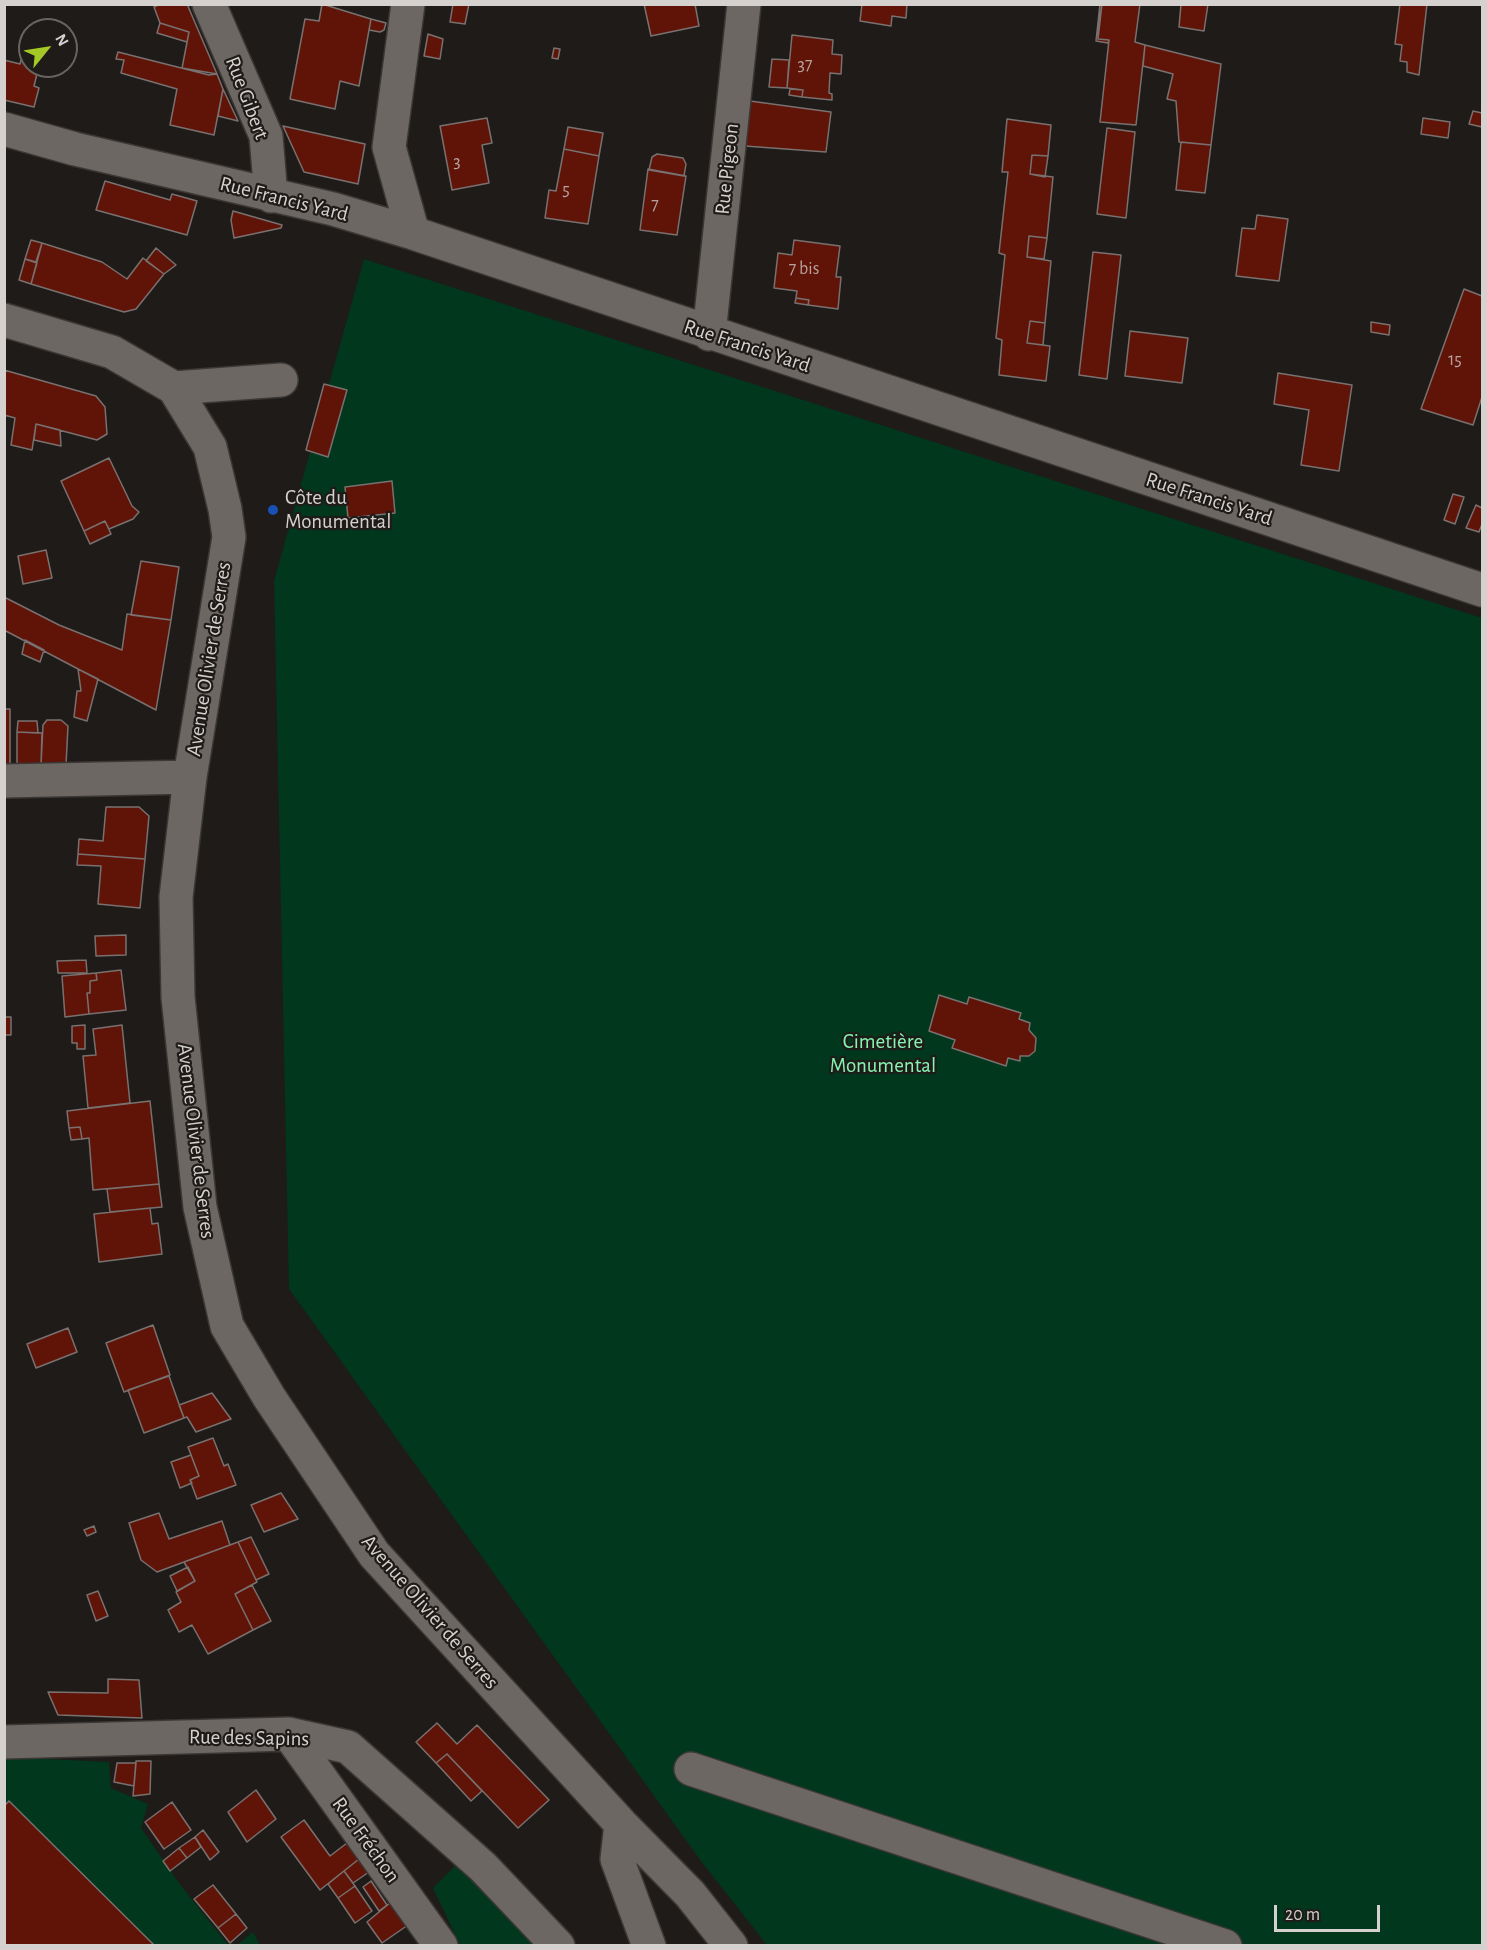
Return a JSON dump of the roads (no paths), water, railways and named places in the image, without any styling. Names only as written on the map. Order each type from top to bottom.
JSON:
[{"type":"street","name":"Rue Gibert","points":[[209,4],[266,136],[271,196]]},
{"type":"street","points":[[408,4],[389,147],[413,233]]},
{"type":"street","name":"Rue Pigeon","points":[[709,334],[744,4]]},
{"type":"street","name":"Rue Francis Yard","points":[[4,129],[75,149],[333,209],[413,233],[709,334],[1482,590]]},
{"type":"street","points":[[4,320],[112,352],[174,388],[281,380]]},
{"type":"street","name":"Avenue Olivier de Serres","points":[[174,388],[210,447],[225,509],[229,537],[190,777],[176,897],[178,997],[200,1207],[227,1326],[269,1397],[374,1554],[621,1824],[690,1894],[731,1946]]},
{"type":"street","points":[[4,781],[190,777]]},
{"type":"street","name":"Rue des Sapins","points":[[4,1742],[290,1734],[348,1747],[483,1867],[558,1946]]},
{"type":"street","name":"Rue Fréchon","points":[[290,1734],[441,1946]]},
{"type":"street","points":[[691,1769],[1225,1946]]},
{"type":"street","points":[[621,1824],[617,1859],[649,1946]]},
{"type":"place","name":"Côte du Monumental","points":[[273,510]]},
{"type":"park label","name":"Cimetière Monumental","points":[[883,1054]]}]
